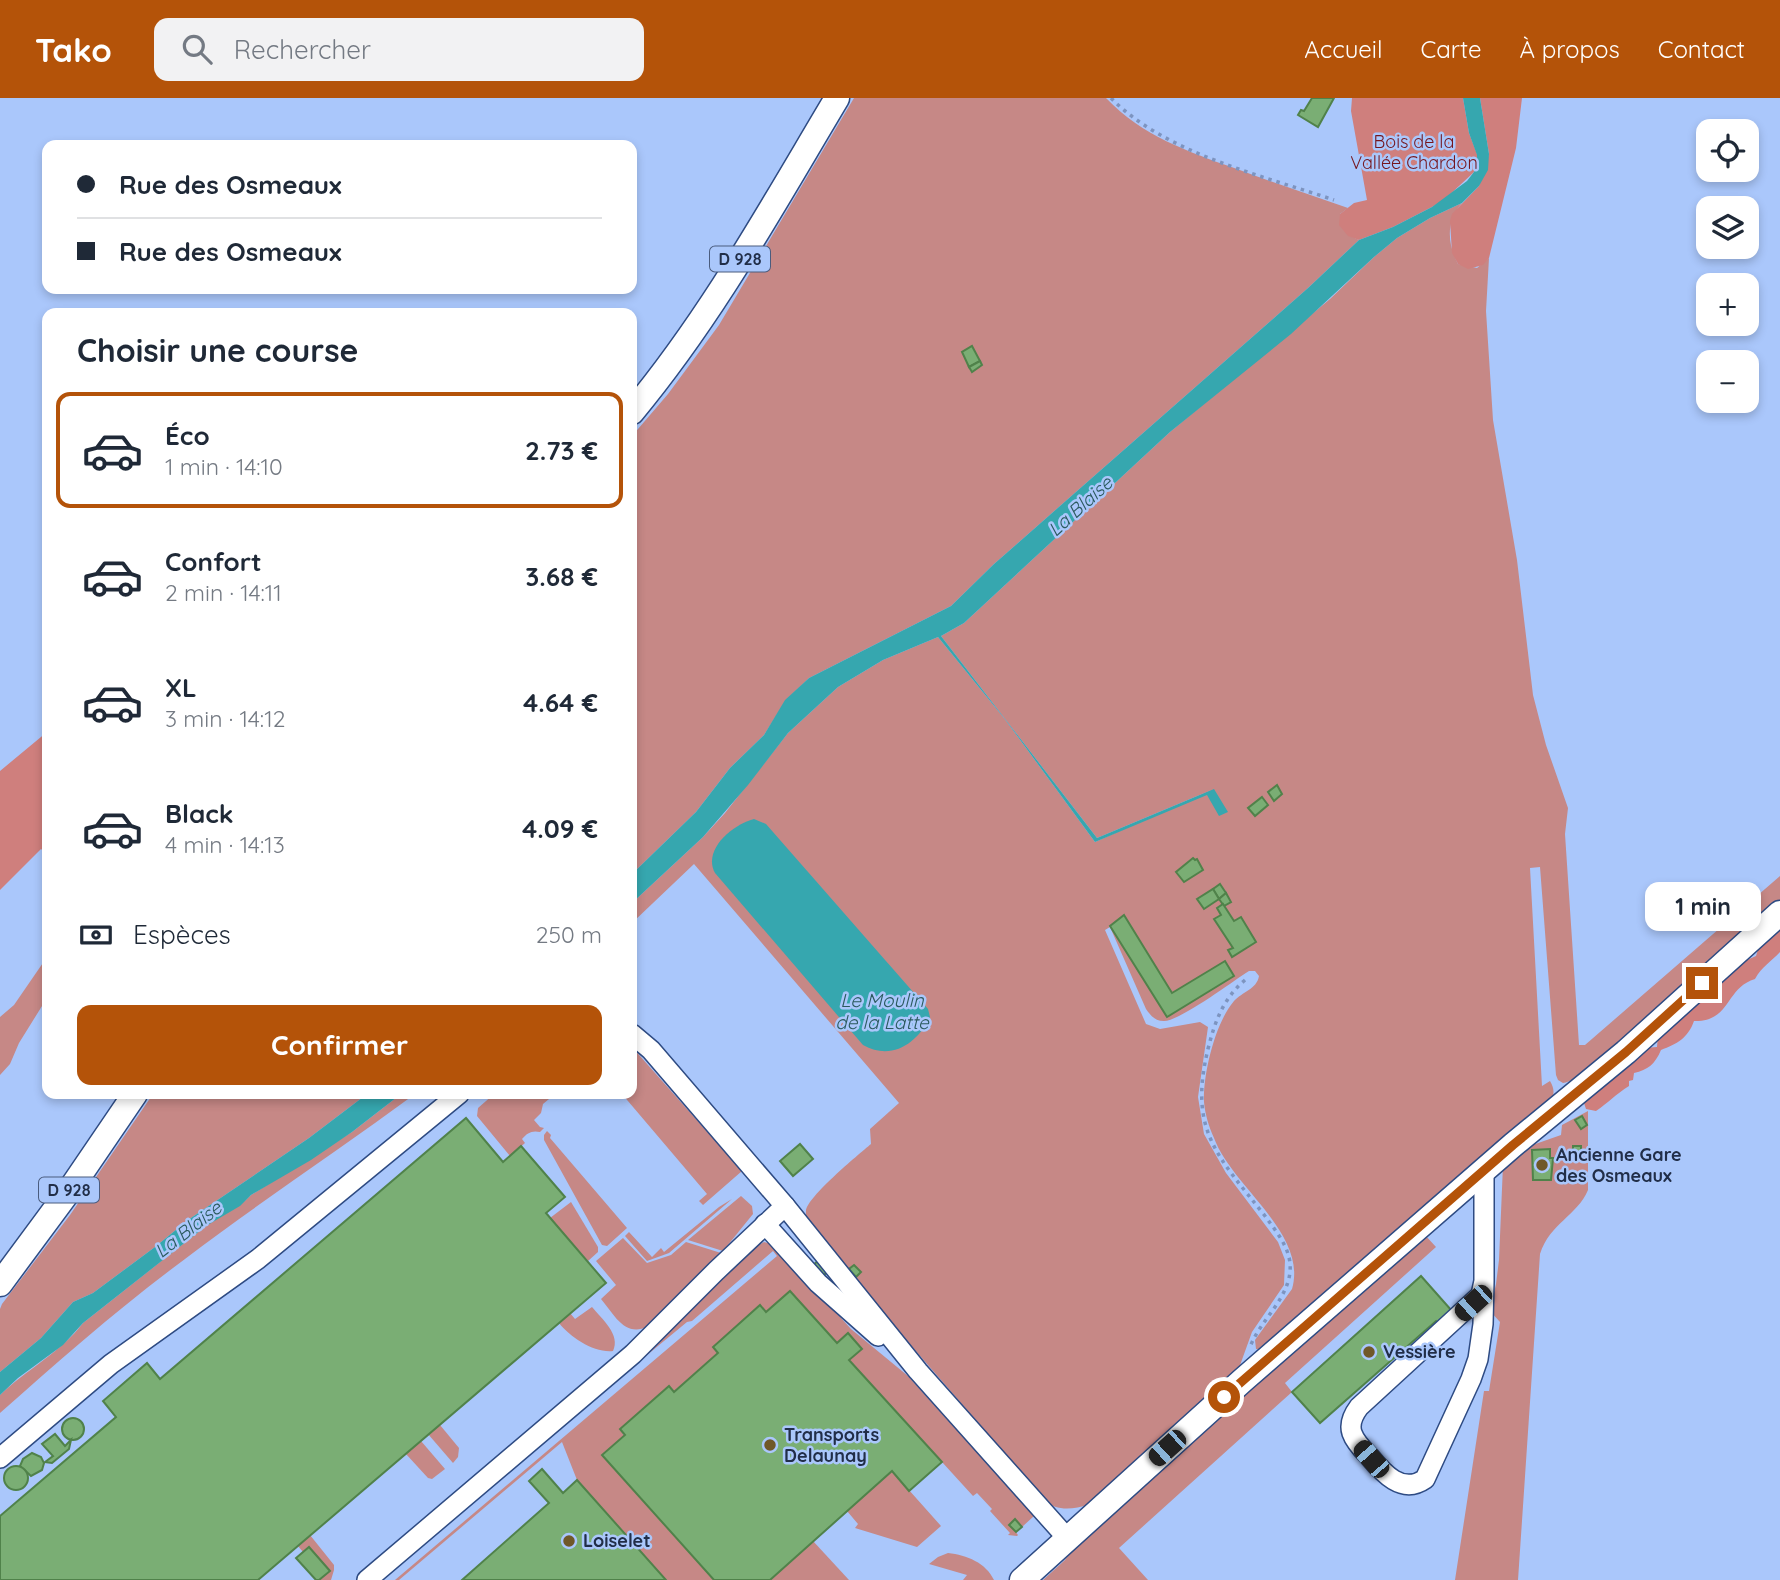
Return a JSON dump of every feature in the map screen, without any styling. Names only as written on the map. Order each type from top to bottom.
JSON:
[{"type":"main road","name":"D 928","points":[[637,406],[672,363],[701,321],[837,98]]},
{"type":"main road","points":[[1022,1580],[1243,1380],[1626,1052],[1780,913]]},
{"type":"main road","name":"D 928","points":[[0,1284],[71,1188],[132,1099]]},
{"type":"lane","points":[[637,1038],[651,1049],[785,1206],[918,1371],[1068,1539]]},
{"type":"lane","points":[[0,1458],[111,1364],[258,1259],[453,1099]]},
{"type":"lane","points":[[1484,1171],[1484,1281],[1483,1324],[1478,1359],[1425,1479],[1408,1484],[1395,1482],[1382,1472],[1354,1439],[1351,1426],[1354,1413],[1478,1299],[1484,1281]]},
{"type":"lane","points":[[367,1580],[633,1354],[785,1206]]},
{"type":"lane","points":[[765,1224],[818,1283],[918,1371]]},
{"type":"path","points":[[1111,98],[1130,116],[1163,136],[1217,160],[1334,200]]},
{"type":"path","points":[[1243,1380],[1250,1345],[1287,1286],[1290,1266],[1288,1253],[1278,1233],[1225,1167],[1215,1149],[1203,1115],[1202,1084],[1212,1034],[1226,999],[1245,981]]},
{"type":"shaded area","points":[[854,98],[1106,98],[1135,123],[1184,149],[1348,208],[1340,214],[1348,235],[1359,240],[994,564],[951,606],[809,678],[786,700],[764,735],[730,768],[696,812],[637,869],[637,430],[668,394],[719,325]]},
{"type":"shaded area","points":[[1462,203],[1453,217],[1450,232],[1458,264],[1477,268],[1489,258],[1486,311],[1493,420],[1517,560],[1533,695],[1546,745],[1568,808],[1565,834],[1579,1045],[1585,1045],[1780,876],[1780,904],[1636,1033],[1579,1076],[1563,1083],[1556,1075],[1540,867],[1530,868],[1542,1086],[1550,1081],[1554,1092],[1551,1102],[1262,1350],[1256,1349],[1255,1340],[1292,1289],[1294,1268],[1289,1249],[1279,1230],[1223,1156],[1210,1129],[1204,1102],[1208,1064],[1221,1022],[1234,1001],[1252,987],[1259,976],[1255,971],[1249,971],[1182,1015],[1164,1021],[1158,1020],[1146,1009],[1110,927],[1105,930],[1146,1024],[1160,1029],[1200,1022],[1208,1027],[1198,1097],[1204,1134],[1226,1173],[1278,1242],[1285,1260],[1284,1285],[1252,1332],[1239,1368],[1088,1505],[1060,1508],[1045,1500],[816,1236],[807,1221],[806,1211],[815,1196],[871,1144],[870,1129],[899,1103],[694,864],[637,918],[637,898],[703,837],[788,733],[838,687],[883,660],[938,637],[1004,718],[1095,842],[1214,789],[1097,838],[941,636],[964,623],[1170,432],[1330,299],[1374,257],[1397,238]]},
{"type":"shaded area","points":[[42,964],[42,1006],[19,1043],[10,1064],[0,1075],[0,1017],[14,1005]]},
{"type":"shaded area","points":[[637,1053],[742,1171],[703,1205],[699,1201],[707,1194],[626,1099],[637,1099]]},
{"type":"shaded area","points":[[150,1099],[360,1099],[309,1138],[188,1220],[93,1293],[73,1302],[41,1338],[0,1372],[2,1304],[70,1215]]},
{"type":"shaded area","points":[[395,1099],[408,1099],[161,1277],[0,1413],[0,1395],[54,1352],[83,1323],[208,1224],[352,1132]]},
{"type":"shaded area","points":[[488,1099],[549,1099],[534,1120],[544,1128],[540,1132],[526,1135],[522,1139],[525,1143],[510,1156],[477,1116],[478,1108]]},
{"type":"shaded area","points":[[1588,1111],[1588,1190],[1577,1207],[1544,1243],[1540,1254],[1518,1580],[1455,1580],[1484,1391],[1489,1391],[1500,1322],[1490,1311],[1499,1260],[1503,1165],[1521,1149],[1561,1135],[1562,1125]]},
{"type":"shaded area","points":[[547,1131],[551,1135],[550,1138],[627,1228],[607,1246],[602,1245],[544,1140]]},
{"type":"shaded area","points":[[741,1196],[752,1206],[753,1214],[723,1251],[688,1240]]},
{"type":"shaded area","points":[[732,1199],[669,1253],[647,1261],[625,1236],[629,1232],[652,1257],[661,1248],[664,1252]]},
{"type":"shaded area","points":[[571,1202],[598,1247],[598,1252],[588,1261],[550,1218]]},
{"type":"shaded area","points":[[1425,1235],[1436,1247],[1285,1383],[1292,1392],[1119,1548],[1148,1580],[1043,1580],[1065,1560],[1079,1539]]},
{"type":"shaded area","points":[[623,1238],[647,1263],[671,1255],[686,1242],[721,1253],[647,1327],[632,1329],[620,1322],[601,1299],[616,1285],[596,1261]]},
{"type":"shaded area","points":[[764,1242],[781,1252],[851,1329],[908,1376],[1034,1516],[1022,1527],[1015,1520],[1010,1525],[1017,1536],[1008,1535],[1010,1533],[990,1511],[992,1509],[977,1493],[973,1496],[849,1360],[862,1349],[848,1334],[837,1343],[790,1291],[766,1312],[760,1305],[713,1347],[718,1353],[674,1392],[669,1386],[620,1429],[714,1580],[666,1580],[577,1480],[562,1442],[399,1580],[395,1580],[777,1256],[773,1251],[692,1321],[687,1322],[641,1360],[749,1251]]},
{"type":"shaded area","points":[[592,1307],[613,1333],[613,1351],[598,1350],[583,1343],[559,1323],[570,1313],[575,1319]]},
{"type":"shaded area","points":[[440,1425],[459,1448],[458,1457],[453,1463],[428,1434]]},
{"type":"shaded area","points":[[421,1441],[445,1469],[432,1479],[406,1454]]},
{"type":"shaded area","points":[[892,1471],[941,1526],[917,1547],[855,1528],[858,1524],[847,1511]]},
{"type":"shaded area","points":[[310,1535],[334,1565],[331,1580],[319,1580],[329,1571],[309,1547],[303,1552],[298,1546]]},
{"type":"shaded area","points":[[813,1541],[849,1580],[770,1580]]},
{"type":"shaded area","points":[[948,1553],[975,1561],[991,1574],[994,1580],[963,1580],[967,1575],[929,1564]]},
{"type":"green space","name":"Bois de la Vallée Chardon","points":[[1352,98],[1463,98],[1469,133],[1477,154],[1477,168],[1444,200],[1432,207],[1393,227],[1359,240],[1348,236],[1339,225],[1340,214],[1354,203],[1367,200],[1351,111]]},
{"type":"green space","points":[[1480,98],[1522,98],[1516,148],[1489,258],[1483,265],[1468,269],[1458,264],[1452,253],[1450,221],[1452,214],[1479,186],[1489,154]]},
{"type":"green space","points":[[42,736],[42,850],[0,890],[0,771]]},
{"type":"green space","points":[[1780,924],[1780,952],[1755,979],[1738,990],[1722,1011],[1706,1020],[1694,1021],[1681,1040],[1661,1050],[1654,1063],[1647,1068],[1634,1073],[1629,1086],[1596,1111],[1586,1109],[1584,1103],[1594,1090],[1599,1091],[1644,1048],[1657,1047],[1658,1035],[1687,1014],[1697,997],[1722,982],[1738,964],[1756,956],[1760,943]]},
{"type":"water","name":"La Blaise","points":[[1463,98],[1480,98],[1489,154],[1488,170],[1479,186],[1462,203],[1397,238],[1374,257],[1291,334],[1170,432],[964,623],[941,636],[1097,838],[1214,789],[1228,812],[1219,816],[1207,795],[1095,842],[1004,718],[938,637],[883,660],[838,687],[788,733],[703,837],[637,898],[637,869],[696,812],[730,768],[764,735],[785,700],[809,678],[951,606],[994,564],[1359,240],[1393,227],[1432,207],[1467,181],[1477,168],[1477,155],[1469,133]]},
{"type":"water","name":"Le Moulin de la Latte","points":[[754,819],[766,824],[928,1009],[930,1017],[925,1027],[910,1042],[893,1050],[883,1051],[863,1045],[715,873],[712,864],[716,847],[729,832]]},
{"type":"water","name":"La Blaise","points":[[360,1099],[395,1099],[311,1160],[251,1195],[240,1206],[206,1226],[83,1323],[63,1345],[18,1378],[0,1395],[0,1372],[41,1338],[73,1302],[93,1293],[188,1220],[309,1138]]},
{"type":"building","points":[[1312,98],[1334,98],[1318,127],[1298,115]]},
{"type":"building","points":[[972,346],[980,361],[969,367],[962,352]]},
{"type":"building","points":[[980,361],[982,365],[972,372],[969,367]]},
{"type":"building","points":[[1277,785],[1282,794],[1274,801],[1268,792]]},
{"type":"building","points":[[1262,797],[1268,805],[1255,816],[1248,808]]},
{"type":"building","points":[[1193,858],[1197,859],[1203,870],[1184,882],[1176,872]]},
{"type":"building","points":[[1220,884],[1226,893],[1219,899],[1213,889]]},
{"type":"building","points":[[1213,889],[1219,899],[1204,909],[1197,899]]},
{"type":"building","points":[[1226,893],[1231,902],[1224,906],[1219,899]]},
{"type":"building","points":[[1223,904],[1234,921],[1241,917],[1256,942],[1232,957],[1228,950],[1233,948],[1214,919],[1221,915],[1217,908]]},
{"type":"building","points":[[1124,915],[1172,993],[1225,961],[1234,976],[1167,1017],[1110,926]]},
{"type":"building","points":[[1582,1116],[1587,1125],[1581,1129],[1575,1120]]},
{"type":"building","points":[[466,1118],[503,1162],[521,1146],[565,1197],[546,1213],[606,1283],[258,1580],[0,1580],[0,1516],[116,1417],[103,1401],[147,1363],[160,1379]]},
{"type":"building","points":[[800,1144],[813,1159],[793,1176],[780,1161]]},
{"type":"building","points":[[1573,1146],[1581,1146],[1581,1156],[1573,1156]]},
{"type":"building","name":"Ancienne Gare des Osmeaux","points":[[1550,1149],[1550,1158],[1553,1158],[1551,1180],[1533,1180],[1532,1150]]},
{"type":"building","points":[[819,1260],[829,1271],[821,1277],[812,1266]]},
{"type":"building","points":[[854,1265],[861,1272],[856,1277],[849,1269]]},
{"type":"building","name":"Vessière","points":[[1421,1276],[1452,1311],[1439,1324],[1436,1321],[1320,1423],[1292,1392]]},
{"type":"building","name":"Transports Delaunay","points":[[790,1291],[837,1343],[848,1333],[862,1349],[849,1360],[942,1462],[909,1491],[892,1471],[770,1580],[714,1580],[602,1455],[625,1435],[620,1429],[669,1386],[674,1392],[718,1353],[713,1347],[760,1305],[766,1312]]},
{"type":"building","points":[[73,1418],[81,1421],[84,1429],[81,1437],[73,1440],[65,1437],[62,1429],[65,1421]]},
{"type":"building","points":[[55,1434],[65,1446],[71,1440],[69,1449],[52,1463],[45,1462],[53,1456],[42,1444]]},
{"type":"building","points":[[32,1453],[41,1457],[44,1463],[42,1470],[31,1476],[20,1466],[23,1459]]},
{"type":"building","points":[[16,1466],[25,1469],[28,1478],[25,1487],[16,1490],[7,1487],[4,1478],[7,1469]]},
{"type":"building","name":"Loiselet","points":[[542,1469],[563,1493],[577,1480],[666,1580],[462,1580],[549,1503],[529,1481]]},
{"type":"building","points":[[1015,1519],[1022,1527],[1016,1532],[1009,1525]]},
{"type":"building","points":[[309,1547],[330,1571],[319,1580],[296,1558]]},
{"type":"place","name":"Ancienne Gare des Osmeaux","points":[[1542,1165]]},
{"type":"place","name":"Vessière","points":[[1369,1352]]},
{"type":"place","name":"Transports Delaunay","points":[[770,1445]]},
{"type":"place","name":"Loiselet","points":[[569,1541]]},
{"type":"route","points":[[1224,1397],[1513,1145],[1626,1052],[1702,983]]}]
